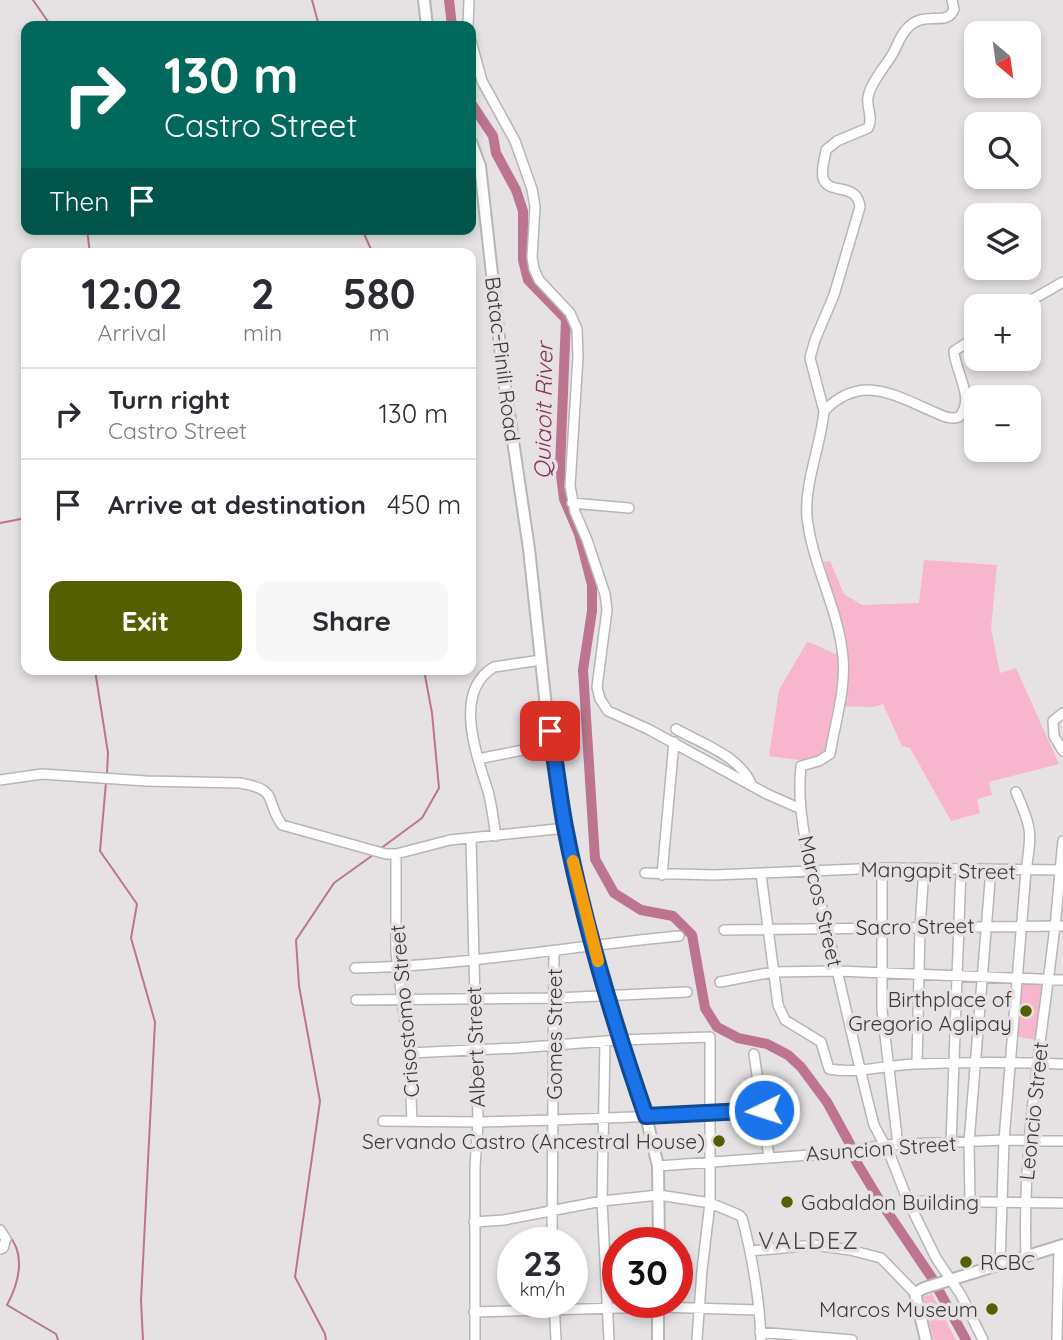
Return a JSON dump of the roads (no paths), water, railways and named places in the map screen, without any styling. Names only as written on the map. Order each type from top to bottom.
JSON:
[{"type":"main road","points":[[424,0],[426,21]]},
{"type":"main road","name":"Batac-Pinili Road","points":[[476,155],[480,166],[503,373],[566,828],[606,995],[646,1116],[658,1166],[659,1227]]},
{"type":"main road","points":[[926,1340],[919,1290],[1061,1245]]},
{"type":"main road","points":[[657,1340],[658,1318]]},
{"type":"street","points":[[468,21],[469,0]]},
{"type":"street","points":[[952,0],[953,14],[947,18],[925,18],[912,22],[904,32],[871,88],[867,99],[871,119],[868,128],[837,141],[826,152],[823,171],[826,183],[858,196],[860,206],[834,295],[810,358],[824,411],[842,398],[874,388],[946,418],[960,418],[965,409],[965,395],[954,351],[964,345]]},
{"type":"street","points":[[476,59],[482,81],[515,141],[532,189],[535,206],[532,257],[534,269],[539,280],[570,313],[577,329],[578,357],[570,486],[572,503],[605,594],[607,610],[597,687],[600,699],[608,711],[674,742],[752,786],[801,809]]},
{"type":"street","points":[[1041,295],[1063,282]]},
{"type":"street","name":"Marcos Street","points":[[824,411],[808,493],[807,519],[833,610],[844,667],[830,754],[820,761],[800,766],[801,809],[811,870],[874,1125],[940,1267],[973,1317],[983,1340]]},
{"type":"street","points":[[572,503],[629,508]]},
{"type":"street","points":[[496,836],[491,803],[478,760],[471,723],[474,695],[488,671],[494,667],[541,660]]},
{"type":"street","points":[[1063,713],[1053,721],[1052,727],[1063,751]]},
{"type":"street","points":[[676,729],[739,765],[752,786]]},
{"type":"street","points":[[662,874],[674,742]]},
{"type":"street","points":[[478,760],[523,750],[553,747]]},
{"type":"street","points":[[0,780],[42,774],[255,785],[263,788],[272,799],[282,825],[380,853],[396,854],[435,843],[566,828]]},
{"type":"street","points":[[1000,1264],[1004,1140],[1031,829],[1016,792]]},
{"type":"street","name":"Albert Street","points":[[471,838],[478,1122],[474,1222],[475,1340]]},
{"type":"street","name":"Leoncio Street","points":[[1026,1256],[1024,1201],[1028,1140],[1047,980],[1059,926],[1063,841]]},
{"type":"street","name":"Crisostomo Street","points":[[396,854],[395,942],[409,1053],[412,1121],[554,1120],[711,1114],[793,1107]]},
{"type":"street","points":[[882,868],[880,971],[887,1066],[898,1145]]},
{"type":"street","name":"Mangapit Street","points":[[645,873],[761,874],[882,868],[1061,870]]},
{"type":"street","points":[[917,1064],[918,974],[924,868]]},
{"type":"street","points":[[951,1143],[961,868]]},
{"type":"street","points":[[970,1201],[970,1142],[991,869]]},
{"type":"street","points":[[761,874],[775,994],[785,1020],[821,1042],[826,1064],[830,1069],[860,1072],[887,1066],[977,1062],[1063,1064]]},
{"type":"street","name":"Sacro Street","points":[[724,930],[1059,926]]},
{"type":"street","points":[[355,968],[473,961],[554,952],[594,944],[679,936]]},
{"type":"street","name":"Gomes Street","points":[[552,1227],[554,952]]},
{"type":"street","points":[[720,982],[773,972],[836,971],[1063,981]]},
{"type":"street","points":[[356,1000],[555,998],[687,992]]},
{"type":"street","points":[[409,1053],[710,1037],[710,1203],[697,1340]]},
{"type":"street","points":[[604,1227],[605,1041]]},
{"type":"street","points":[[754,1054],[769,1157]]},
{"type":"street","points":[[383,1121],[412,1121]]},
{"type":"street","name":"Asuncion Street","points":[[658,1166],[846,1151],[884,1145],[1004,1140],[1063,1141]]},
{"type":"street","points":[[474,1222],[504,1220],[603,1201],[659,1195],[710,1203],[742,1218],[750,1251],[761,1336],[852,1340]]},
{"type":"street","points":[[908,1201],[1063,1203]]},
{"type":"street","points":[[0,1230],[5,1239],[0,1250]]},
{"type":"street","points":[[750,1251],[814,1245],[850,1250],[881,1258],[919,1290]]},
{"type":"street","points":[[1057,1340],[1061,1315],[1061,1245]]},
{"type":"street","points":[[693,1308],[758,1310]]},
{"type":"street","points":[[474,1312],[497,1310]]},
{"type":"street","points":[[555,1318],[556,1340]]},
{"type":"street","points":[[608,1318],[608,1340]]},
{"type":"waterway","points":[[33,0],[48,21]]},
{"type":"waterway","points":[[312,0],[318,21]]},
{"type":"waterway","name":"Quiaoit River","points":[[449,0],[451,21]]},
{"type":"waterway","name":"Quiaoit River","points":[[476,110],[493,136],[496,153],[516,190],[523,211],[523,260],[528,280],[566,319],[560,467],[564,499],[579,534],[592,585],[592,611],[583,670],[595,859],[614,893],[641,910],[673,916],[692,935],[705,1008],[717,1027],[738,1038],[767,1044],[788,1055],[801,1067],[827,1102],[850,1144],[854,1158],[932,1278],[966,1340]]},
{"type":"waterway","points":[[88,235],[89,248]]},
{"type":"waterway","points":[[365,235],[370,248]]},
{"type":"waterway","points":[[0,523],[21,519]]},
{"type":"waterway","points":[[96,675],[108,753],[107,773]]},
{"type":"waterway","points":[[380,849],[422,818],[439,788],[432,713],[425,675]]},
{"type":"waterway","points":[[106,782],[100,851],[137,904],[131,938],[155,1022],[141,1301],[143,1340]]},
{"type":"waterway","points":[[326,1340],[295,1277],[320,1101],[299,986],[296,940],[334,883],[373,855]]},
{"type":"waterway","points":[[8,1235],[17,1251],[19,1270],[7,1305],[56,1334],[58,1340]]},
{"type":"place","name":"Birthplace of Gregorio Aglipay","points":[[1026,1011]]},
{"type":"place","name":"Servando Castro (Ancestral House)","points":[[719,1141]]},
{"type":"place","name":"Gabaldon Building","points":[[787,1202]]},
{"type":"place","name":"RCBC","points":[[966,1262]]},
{"type":"place","name":"Marcos Museum","points":[[992,1309]]},
{"type":"district","name":"VALDEZ","points":[[809,1240]]}]
